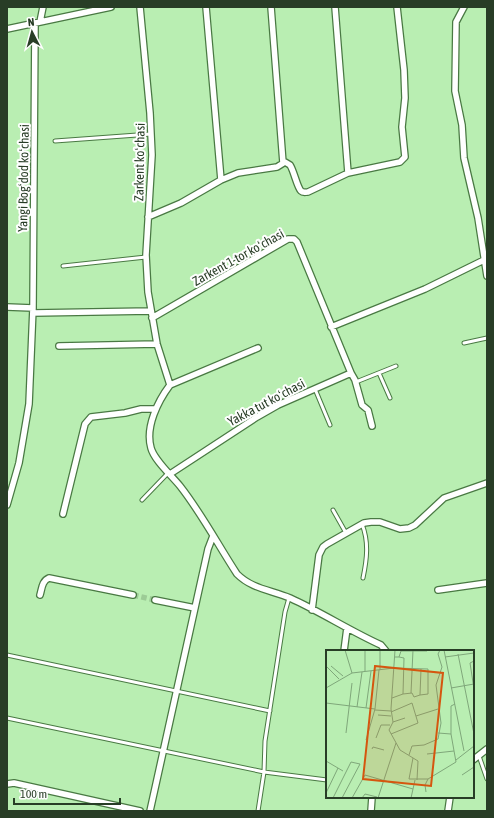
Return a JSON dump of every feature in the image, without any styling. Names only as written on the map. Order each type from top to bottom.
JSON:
[{"type":"street","name":"Yangi Bogʻdod koʻchasi","points":[[7,505],[19,463],[28,417],[31,388],[38,23],[43,7]]},
{"type":"street","points":[[7,29],[111,7]]},
{"type":"street","name":"Zarkent koʻchasi","points":[[140,7],[151,134],[151,183],[146,257],[148,292],[157,344],[170,385]]},
{"type":"street","points":[[206,7],[221,180]]},
{"type":"street","points":[[271,7],[283,162]]},
{"type":"street","points":[[335,7],[348,173]]},
{"type":"street","points":[[283,162],[290,165],[301,191],[308,192],[348,173],[400,162],[405,157],[402,127],[405,98],[404,70],[397,7]]},
{"type":"street","points":[[464,7],[456,22],[455,91],[462,125],[464,158],[479,225],[487,276]]},
{"type":"street","points":[[148,217],[181,203],[221,180],[238,173],[277,166],[283,162]]},
{"type":"street","name":"Zarkent 1-tor koʻchasi","points":[[152,318],[291,238],[296,242],[331,327]]},
{"type":"street","points":[[372,426],[368,410],[362,403],[356,382],[331,327],[425,289],[484,260]]},
{"type":"street","points":[[7,307],[33,310],[151,311]]},
{"type":"street","points":[[58,346],[157,344]]},
{"type":"street","points":[[258,348],[170,385],[162,395],[155,409],[150,440],[151,449],[196,508],[237,574],[245,581],[261,589],[290,598],[381,645],[385,650]]},
{"type":"street","name":"Yakka tut koʻchasi","points":[[170,473],[257,417],[351,373]]},
{"type":"street","points":[[63,514],[85,424],[88,420],[91,417],[125,413],[141,409],[155,409]]},
{"type":"street","points":[[312,610],[320,551],[327,544],[362,524],[371,522],[380,522],[400,530],[409,528],[444,498],[487,484]]},
{"type":"street","points":[[150,811],[208,549],[213,536]]},
{"type":"street","points":[[40,595],[43,582],[45,579],[49,578],[133,595]]},
{"type":"street","points":[[438,590],[487,582]]},
{"type":"street","points":[[155,600],[195,608]]},
{"type":"street","points":[[344,650],[347,628]]},
{"type":"street","points":[[474,759],[487,749]]},
{"type":"street","points":[[7,784],[14,783],[140,811]]},
{"type":"street","points":[[371,811],[372,798]]},
{"type":"street","points":[[448,811],[450,798]]},
{"type":"lane","points":[[55,141],[151,134]]},
{"type":"lane","points":[[63,266],[146,257]]},
{"type":"lane","points":[[464,343],[487,338]]},
{"type":"lane","points":[[356,382],[396,366]]},
{"type":"lane","points":[[379,373],[390,398]]},
{"type":"lane","points":[[315,389],[330,424]]},
{"type":"lane","points":[[142,500],[170,473]]},
{"type":"lane","points":[[333,510],[346,533]]},
{"type":"lane","points":[[362,524],[367,541],[367,558],[364,578]]},
{"type":"lane","points":[[258,811],[264,772],[265,741],[285,612],[290,598]]},
{"type":"lane","points":[[7,655],[270,710]]},
{"type":"lane","points":[[7,718],[264,772],[326,780]]},
{"type":"lane","points":[[479,754],[487,779]]},
{"type":"tunnel","points":[[133,595],[155,600]]}]
